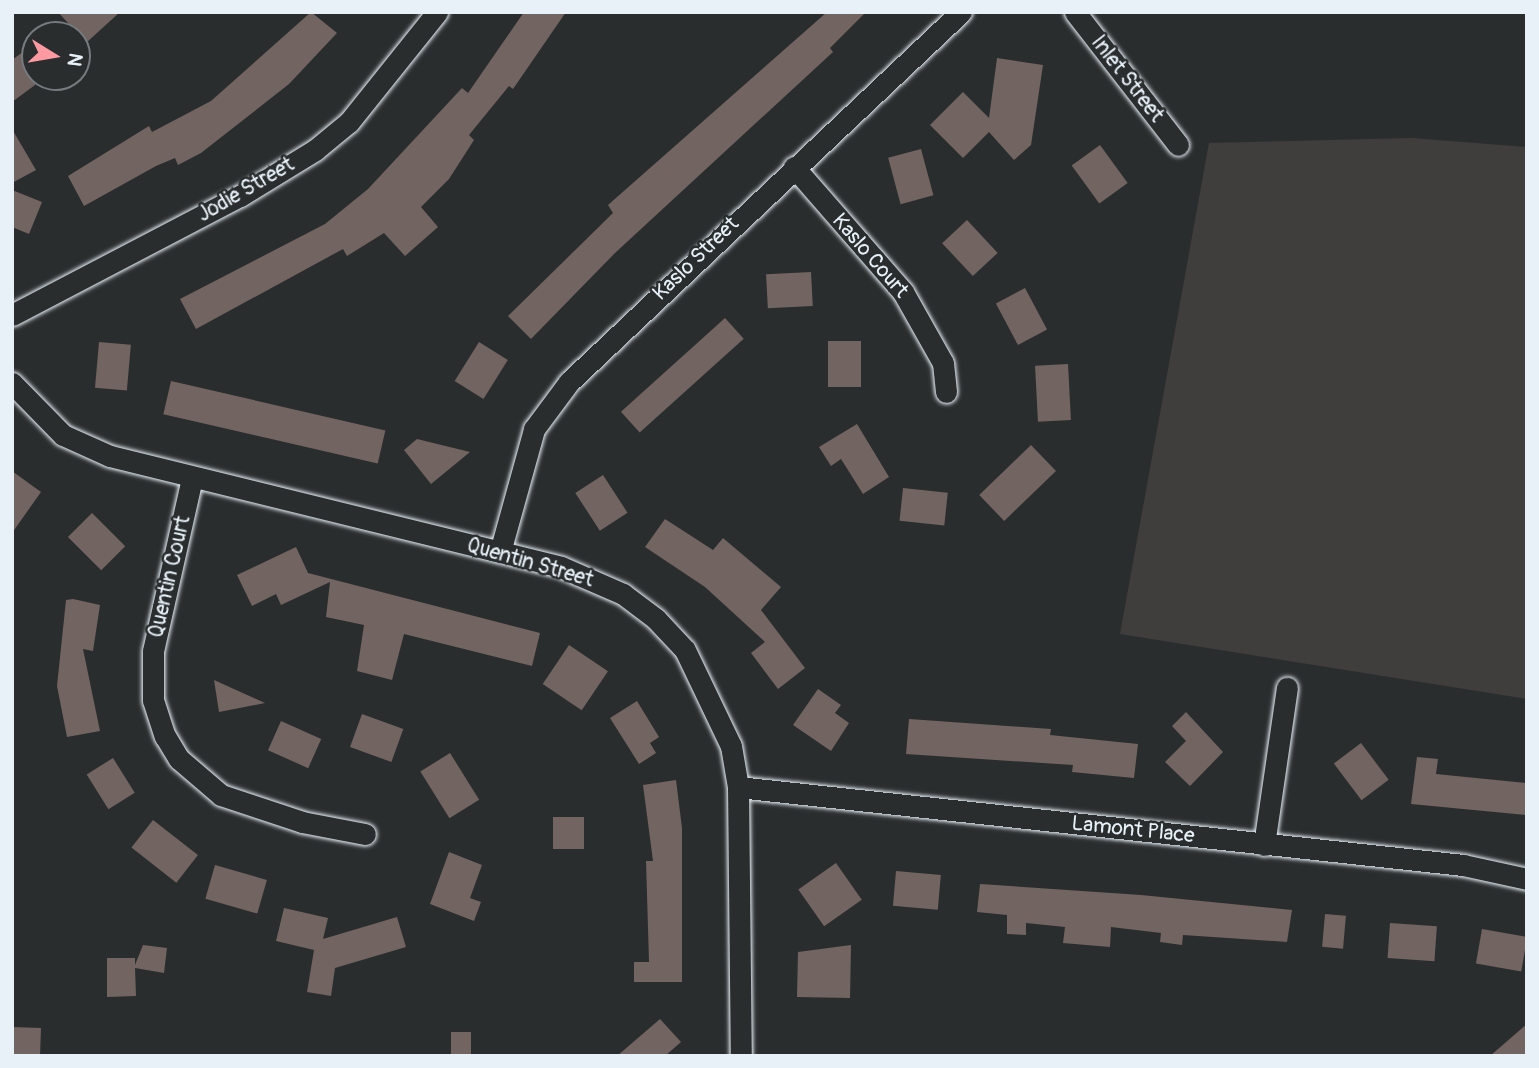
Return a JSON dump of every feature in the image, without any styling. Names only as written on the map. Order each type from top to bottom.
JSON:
[{"type":"street","name":"Jodie Street","points":[[12,315],[240,196],[315,150],[348,122],[437,12]]},
{"type":"street","name":"Kaslo Street","points":[[500,552],[520,470],[541,419],[569,382],[961,12]]},
{"type":"street","name":"Inlet Street","points":[[1075,12],[1178,145]]},
{"type":"street","name":"Kaslo Court","points":[[794,167],[904,292],[943,363],[946,392]]},
{"type":"street","name":"Quentin Street","points":[[12,383],[63,435],[192,478],[500,552],[600,582],[656,619],[685,650],[731,746],[738,787],[741,1056]]},
{"type":"street","name":"Quentin Court","points":[[192,478],[153,651],[153,700],[165,736],[179,759],[221,795],[302,822],[365,834]]},
{"type":"street","points":[[1264,845],[1287,688]]},
{"type":"street","name":"Lamont Place","points":[[738,787],[1463,865],[1527,879]]},
{"type":"shaded area","points":[[1412,138],[1527,147],[1527,699],[1120,634],[1209,143]]},
{"type":"building","points":[[58,12],[120,12],[91,38],[91,21],[66,21]]},
{"type":"building","points":[[311,12],[337,33],[289,84],[201,153],[178,165],[175,158],[156,166],[84,206],[68,176],[149,126],[152,132],[211,101]]},
{"type":"building","points":[[524,12],[566,12],[513,89],[509,86],[469,135],[474,140],[449,179],[421,207],[438,227],[405,256],[384,233],[347,256],[343,249],[196,329],[180,299],[325,224],[368,189],[462,88],[468,93]]},
{"type":"building","points":[[827,12],[866,12],[830,48],[833,52],[615,253],[531,339],[508,316],[613,213],[608,205]]},
{"type":"building","points":[[21,53],[21,91],[27,91],[12,102],[12,60]]},
{"type":"building","points":[[997,58],[1043,65],[1031,145],[1014,160],[989,132],[963,158],[930,125],[963,92],[989,118]]},
{"type":"building","points":[[12,129],[36,170],[12,183]]},
{"type":"building","points":[[1100,145],[1128,183],[1099,204],[1072,166]]},
{"type":"building","points":[[921,149],[933,195],[901,204],[888,158]]},
{"type":"building","points":[[12,190],[42,202],[29,234],[12,227]]},
{"type":"building","points":[[967,220],[998,253],[973,276],[942,243]]},
{"type":"building","points":[[811,272],[813,306],[768,308],[766,274]]},
{"type":"building","points":[[1025,288],[1047,329],[1018,345],[996,303]]},
{"type":"building","points":[[725,318],[744,339],[640,432],[621,412]]},
{"type":"building","points":[[828,341],[861,341],[861,387],[828,387]]},
{"type":"building","points":[[99,342],[131,345],[127,391],[95,388]]},
{"type":"building","points":[[479,342],[508,360],[483,399],[455,381]]},
{"type":"building","points":[[1068,364],[1071,420],[1038,422],[1035,366]]},
{"type":"building","points":[[171,381],[385,430],[378,464],[163,414]]},
{"type":"building","points":[[857,424],[889,477],[863,494],[841,459],[831,466],[819,447]]},
{"type":"building","points":[[417,439],[470,452],[431,484],[404,450]]},
{"type":"building","points":[[1031,445],[1056,471],[1004,521],[979,495]]},
{"type":"building","points":[[12,471],[41,492],[12,533]]},
{"type":"building","points":[[603,475],[628,513],[600,531],[575,493]]},
{"type":"building","points":[[903,488],[948,493],[944,526],[900,521]]},
{"type":"building","points":[[92,513],[125,546],[101,570],[68,537]]},
{"type":"building","points":[[665,519],[713,550],[723,538],[781,587],[761,610],[805,668],[778,689],[751,653],[765,642],[705,587],[645,547]]},
{"type":"building","points":[[296,547],[308,573],[540,633],[532,666],[404,634],[392,680],[357,671],[364,625],[326,617],[330,582],[281,605],[276,594],[252,606],[237,575]]},
{"type":"building","points":[[66,600],[100,605],[93,651],[83,649],[100,731],[67,737],[57,686]]},
{"type":"building","points":[[569,645],[608,671],[582,710],[543,684]]},
{"type":"building","points":[[214,680],[265,703],[219,712]]},
{"type":"building","points":[[818,689],[841,705],[835,713],[849,723],[831,751],[793,725]]},
{"type":"building","points":[[637,701],[659,737],[650,743],[656,753],[639,764],[610,718]]},
{"type":"building","points":[[1186,712],[1223,752],[1190,786],[1165,762],[1186,741],[1172,726]]},
{"type":"building","points":[[362,714],[403,729],[391,762],[350,747]]},
{"type":"building","points":[[909,719],[1051,729],[1050,735],[1138,744],[1134,778],[1072,772],[1073,765],[906,754]]},
{"type":"building","points":[[281,721],[321,739],[308,768],[268,750]]},
{"type":"building","points":[[1361,743],[1389,780],[1362,800],[1334,763]]},
{"type":"building","points":[[450,753],[479,800],[449,818],[420,772]]},
{"type":"building","points":[[1417,757],[1438,759],[1436,774],[1527,783],[1527,815],[1411,804]]},
{"type":"building","points":[[113,758],[135,793],[108,809],[87,774]]},
{"type":"building","points":[[676,780],[682,828],[682,982],[634,982],[634,962],[649,962],[646,861],[653,861],[643,785]]},
{"type":"building","points":[[553,817],[584,817],[584,849],[553,849]]},
{"type":"building","points":[[153,820],[198,855],[176,883],[131,848]]},
{"type":"building","points":[[449,852],[482,865],[470,898],[481,902],[474,921],[430,904]]},
{"type":"building","points":[[836,863],[862,900],[824,926],[798,889]]},
{"type":"building","points":[[215,865],[267,880],[257,914],[205,899]]},
{"type":"building","points":[[896,871],[941,875],[938,910],[893,906]]},
{"type":"building","points":[[980,884],[1141,895],[1292,910],[1287,942],[1183,935],[1182,945],[1160,942],[1161,933],[1111,927],[1110,947],[1063,943],[1065,927],[1026,923],[1026,935],[1007,934],[1007,915],[977,912]]},
{"type":"building","points":[[284,908],[328,918],[323,939],[397,917],[406,947],[335,968],[331,996],[307,992],[314,950],[276,941]]},
{"type":"building","points":[[1325,914],[1346,916],[1343,949],[1322,947]]},
{"type":"building","points":[[1390,923],[1437,926],[1434,961],[1388,958]]},
{"type":"building","points":[[1482,929],[1527,937],[1521,971],[1476,963]]},
{"type":"building","points":[[143,945],[167,948],[164,973],[135,968],[136,996],[107,997],[107,958],[135,958],[135,965]]},
{"type":"building","points":[[851,945],[850,998],[797,997],[798,952]]},
{"type":"building","points":[[660,1019],[681,1042],[665,1056],[617,1056]]},
{"type":"building","points":[[1527,1024],[1527,1056],[1490,1056]]},
{"type":"building","points":[[12,1027],[41,1028],[40,1056],[12,1055]]},
{"type":"building","points":[[451,1032],[471,1032],[471,1056],[451,1056]]}]
